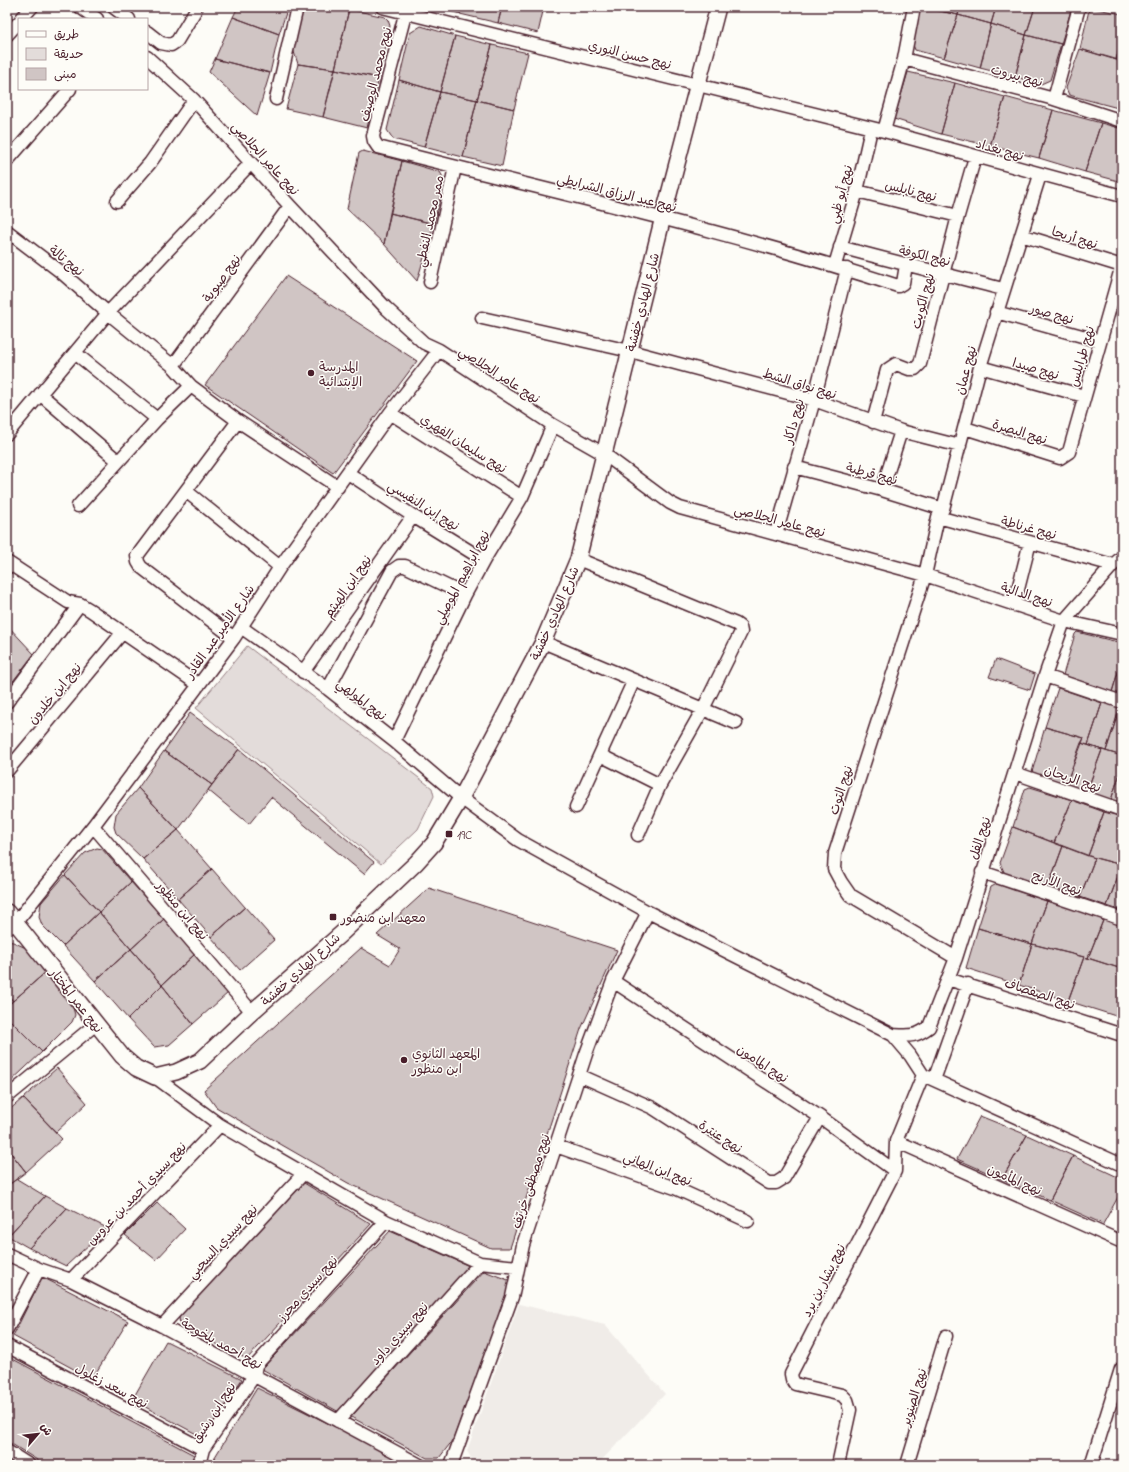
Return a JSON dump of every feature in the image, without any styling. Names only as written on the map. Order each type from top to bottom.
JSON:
[{"type":"street","points":[[22,18],[32,7]]},
{"type":"street","points":[[80,7],[96,18]]},
{"type":"street","points":[[276,99],[297,7]]},
{"type":"street","name":"نهج حسن النوري","points":[[382,7],[406,10],[871,129]]},
{"type":"street","name":"شارع الهادي خفشة","points":[[155,1077],[176,1072],[200,1062],[252,1012],[342,933],[416,863],[434,843],[461,798],[543,642],[578,560],[663,217],[718,7]]},
{"type":"street","points":[[884,131],[904,59],[914,7]]},
{"type":"street","points":[[1054,99],[1079,7]]},
{"type":"street","points":[[115,8],[128,18]]},
{"type":"street","name":"نهج محمد الوصيف","points":[[378,147],[374,141],[374,136],[406,10]]},
{"type":"street","points":[[148,33],[161,43],[171,45],[177,41],[195,12]]},
{"type":"street","points":[[7,35],[18,23]]},
{"type":"street","name":"نهج عامر الجلاصي","points":[[148,58],[194,100],[251,164],[386,308],[424,343],[439,350],[553,425],[604,454],[658,495],[680,508],[925,575]]},
{"type":"street","name":"نهج بيروت","points":[[904,59],[1054,99],[1122,120]]},
{"type":"street","points":[[7,161],[69,90]]},
{"type":"street","points":[[117,201],[150,163],[194,100]]},
{"type":"street","name":"نهج بغداد","points":[[871,129],[884,131],[1040,175],[1122,196]]},
{"type":"street","name":"نهج أبو ظبي","points":[[834,265],[857,191],[871,129]]},
{"type":"street","name":"نهج عبد الرزاق الشرايطي","points":[[378,147],[663,217],[834,265],[898,286],[903,283],[906,265]]},
{"type":"street","name":"نهج الكويت","points":[[873,422],[887,370],[896,364],[909,369],[915,369],[920,364],[958,216],[975,157]]},
{"type":"street","points":[[7,434],[108,313],[251,164]]},
{"type":"street","name":"ممر محمد النفطي","points":[[430,282],[455,167]]},
{"type":"street","name":"نهج عمان","points":[[925,575],[965,428],[980,366],[1040,175]]},
{"type":"street","name":"نهج نابلس","points":[[857,191],[958,216]]},
{"type":"street","name":"نهج صبوية","points":[[174,366],[290,206]]},
{"type":"street","name":"نهج تالة","points":[[7,231],[61,272],[108,313],[174,366],[191,386],[238,421],[338,487]]},
{"type":"street","name":"نهج أريحا","points":[[1020,235],[1122,265]]},
{"type":"street","name":"نهج الكوفة","points":[[840,247],[1003,289]]},
{"type":"street","name":"نهج طرابلس","points":[[1066,455],[1122,265]]},
{"type":"street","name":"نهج داكار","points":[[776,534],[814,400],[847,269]]},
{"type":"street","name":"نهج صور","points":[[996,312],[1100,341]]},
{"type":"street","name":"نهج نواق الشط","points":[[482,318],[630,351],[814,400],[901,431],[960,446]]},
{"type":"street","name":"شارع الأمير عبد القادر","points":[[10,921],[93,826],[199,685],[234,638],[280,567],[390,413],[439,350]]},
{"type":"street","points":[[75,353],[157,419]]},
{"type":"street","name":"نهج صيدا","points":[[980,366],[1084,396]]},
{"type":"street","points":[[78,506],[157,419],[191,386]]},
{"type":"street","points":[[40,394],[118,461]]},
{"type":"street","name":"نهج سليمان الفهري","points":[[390,413],[522,497]]},
{"type":"street","points":[[234,638],[141,567],[137,556],[238,421]]},
{"type":"street","name":"نهج ابراهيم الموصلي","points":[[394,741],[465,595],[522,497],[553,425]]},
{"type":"street","name":"نهج البصرة","points":[[965,428],[1060,458],[1066,455]]},
{"type":"street","points":[[882,490],[901,431]]},
{"type":"street","name":"نهج قرطبة","points":[[794,468],[882,490],[941,513]]},
{"type":"street","name":"نهج إبن النفيسي","points":[[348,473],[484,560]]},
{"type":"street","points":[[186,491],[280,567]]},
{"type":"street","name":"نهج غرناطة","points":[[941,513],[1030,542],[1117,561]]},
{"type":"street","name":"نهج ابن الهيثم","points":[[303,672],[413,516]]},
{"type":"street","points":[[1014,605],[1030,542]]},
{"type":"street","points":[[578,560],[736,624],[740,627],[741,632],[703,709],[660,785],[638,835]]},
{"type":"street","points":[[1064,621],[1117,561]]},
{"type":"street","points":[[7,562],[68,602],[80,604],[90,610],[199,685]]},
{"type":"street","points":[[328,689],[392,571],[399,566],[405,566],[465,595]]},
{"type":"street","name":"نهج الدالية","points":[[925,575],[1064,621],[1122,634]]},
{"type":"street","name":"نهج التوت","points":[[925,575],[835,853],[834,869],[840,882],[850,895],[956,958]]},
{"type":"street","points":[[7,702],[80,604]]},
{"type":"street","name":"نهج الفل","points":[[893,1035],[909,1036],[920,1034],[929,1027],[956,958],[982,872],[1064,621]]},
{"type":"street","name":"نهج المولهي","points":[[241,627],[328,689],[394,741],[461,798],[518,840],[648,912],[893,1035]]},
{"type":"street","name":"نهج ابن خلدون","points":[[7,771],[123,632]]},
{"type":"street","points":[[543,642],[736,723]]},
{"type":"street","points":[[1045,676],[1122,702]]},
{"type":"street","points":[[576,806],[634,680]]},
{"type":"street","points":[[600,755],[660,785]]},
{"type":"street","name":"نهج الريحان","points":[[1015,773],[1122,810]]},
{"type":"street","name":"نهج ابن منظور","points":[[93,826],[252,1012]]},
{"type":"street","name":"نهج الأرنج","points":[[982,872],[1122,919]]},
{"type":"street","name":"نهج مصطفى خريّف","points":[[451,1465],[512,1297],[523,1244],[579,1075],[614,981],[648,912]]},
{"type":"street","name":"نهج عمر المختار","points":[[10,921],[127,1060],[136,1068],[155,1077]]},
{"type":"street","name":"نهج الصفصاف","points":[[948,979],[968,984],[1122,1034]]},
{"type":"street","name":"نهج المامون","points":[[614,981],[820,1117],[895,1172]]},
{"type":"street","name":"نهج بشار بن برد","points":[[838,1465],[850,1410],[847,1400],[842,1395],[795,1384],[791,1374],[895,1172],[896,1142],[928,1077],[968,984]]},
{"type":"street","points":[[7,1097],[96,1024]]},
{"type":"street","points":[[893,1035],[928,1077],[1122,1165]]},
{"type":"street","name":"نهج عنترة","points":[[579,1075],[653,1108],[769,1183],[776,1183],[784,1178],[820,1117]]},
{"type":"street","points":[[155,1077],[220,1125],[386,1221],[480,1263],[518,1267]]},
{"type":"street","name":"نهج سيدي أحمد بن عروس","points":[[71,1280],[220,1125]]},
{"type":"street","name":"نهج المأمون","points":[[896,1142],[1122,1242]]},
{"type":"street","name":"نهج ابن الهاني","points":[[556,1146],[675,1188],[748,1221]]},
{"type":"street","name":"نهج سيدي السحبي","points":[[162,1326],[303,1174]]},
{"type":"street","name":"نهج سيدي محرز","points":[[254,1376],[256,1365],[386,1221]]},
{"type":"street","name":"نهج أحمد بلخوجة","points":[[7,1254],[39,1269],[71,1280],[162,1326],[420,1465]]},
{"type":"street","name":"نهج سيدي داود","points":[[338,1421],[480,1263]]},
{"type":"street","points":[[7,1329],[39,1269]]},
{"type":"street","name":"نهج الصنوبر","points":[[907,1465],[946,1336]]},
{"type":"street","name":"نهج سعد زغلول","points":[[7,1346],[203,1449]]},
{"type":"street","points":[[1091,1465],[1121,1369]]},
{"type":"street","name":"نهج إبن رشيق","points":[[199,1465],[203,1449],[254,1376]]},
{"type":"street","points":[[7,1451],[29,1465]]},
{"type":"shaded area","points":[[519,1304],[605,1325],[665,1394],[597,1465],[475,1465],[467,1451]]},
{"type":"green space","points":[[247,646],[432,788],[434,796],[418,829],[381,864],[196,708]]},
{"type":"building","points":[[238,7],[288,7],[279,34],[233,17]]},
{"type":"building","points":[[303,7],[341,7],[349,9],[335,69],[298,64],[293,49]]},
{"type":"building","points":[[435,7],[461,7],[460,14]]},
{"type":"building","points":[[461,7],[502,7],[498,23],[460,14]]},
{"type":"building","points":[[502,7],[544,7],[538,33],[498,23]]},
{"type":"building","points":[[921,7],[958,15],[944,58],[915,50],[912,42]]},
{"type":"building","points":[[924,7],[960,7],[958,15]]},
{"type":"building","points":[[960,7],[996,7],[991,24],[958,15]]},
{"type":"building","points":[[996,7],[1035,7],[1026,35],[991,24]]},
{"type":"building","points":[[1035,7],[1072,7],[1061,44],[1026,35]]},
{"type":"building","points":[[1093,8],[1122,14],[1122,38],[1116,60],[1080,49],[1089,10]]},
{"type":"building","points":[[349,9],[385,17],[388,20],[390,26],[379,78],[335,69]]},
{"type":"building","points":[[958,15],[991,24],[980,68],[944,58]]},
{"type":"building","points":[[233,17],[279,34],[270,73],[215,59]]},
{"type":"building","points":[[991,24],[1026,35],[1015,77],[980,68]]},
{"type":"building","points":[[421,26],[455,36],[440,92],[399,80],[410,33]]},
{"type":"building","points":[[1026,35],[1061,44],[1050,80],[1041,84],[1015,77]]},
{"type":"building","points":[[455,36],[492,45],[477,100],[440,92]]},
{"type":"building","points":[[1122,38],[1122,61],[1116,60]]},
{"type":"building","points":[[492,45],[528,53],[514,109],[477,100]]},
{"type":"building","points":[[1080,49],[1122,61],[1122,94],[1118,108],[1069,95],[1066,88]]},
{"type":"building","points":[[215,59],[270,73],[257,116],[209,72]]},
{"type":"building","points":[[298,64],[335,69],[323,117],[286,109]]},
{"type":"building","points":[[335,69],[379,78],[367,128],[323,117]]},
{"type":"building","points":[[908,72],[955,83],[941,134],[894,119]]},
{"type":"building","points":[[399,80],[440,92],[424,147],[393,139],[387,130]]},
{"type":"building","points":[[955,83],[1005,97],[990,146],[941,134]]},
{"type":"building","points":[[440,92],[477,100],[463,157],[424,147]]},
{"type":"building","points":[[1122,94],[1122,109],[1118,108]]},
{"type":"building","points":[[1005,97],[1053,110],[1039,158],[990,146]]},
{"type":"building","points":[[477,100],[514,109],[502,166],[463,157]]},
{"type":"building","points":[[1053,110],[1101,123],[1085,172],[1039,158]]},
{"type":"building","points":[[1101,123],[1122,129],[1122,182],[1085,172]]},
{"type":"building","points":[[363,151],[402,161],[384,244],[347,209],[359,153]]},
{"type":"building","points":[[402,161],[440,172],[444,179],[434,224],[390,213]]},
{"type":"building","points":[[390,213],[434,224],[417,281],[384,244]]},
{"type":"building","name":"المدرسة الإبتدائية","points":[[286,276],[417,361],[333,473],[205,385]]},
{"type":"building","points":[[7,625],[34,654],[7,689]]},
{"type":"building","points":[[1077,632],[1122,643],[1122,659],[1112,692],[1063,675],[1075,634]]},
{"type":"building","points":[[996,659],[1035,674],[1030,690],[989,677]]},
{"type":"building","points":[[1122,659],[1122,695],[1112,692]]},
{"type":"building","points":[[1058,688],[1102,703],[1088,745],[1081,743],[1084,738],[1045,727]]},
{"type":"building","points":[[1102,703],[1120,707],[1106,751],[1088,745]]},
{"type":"building","points":[[1120,707],[1122,708],[1122,756],[1106,751]]},
{"type":"building","points":[[190,713],[239,749],[212,785],[164,751]]},
{"type":"building","points":[[1045,727],[1084,738],[1066,784],[1032,772]]},
{"type":"building","points":[[1081,743],[1102,750],[1087,791],[1066,784]]},
{"type":"building","points":[[239,749],[374,862],[364,874],[271,797],[249,824],[208,790]]},
{"type":"building","points":[[1102,750],[1122,756],[1122,767],[1111,800],[1087,791]]},
{"type":"building","points":[[164,751],[212,785],[178,830],[138,788]]},
{"type":"building","points":[[1122,767],[1122,804],[1111,800]]},
{"type":"building","points":[[1030,787],[1072,800],[1054,843],[1013,827],[1025,789]]},
{"type":"building","points":[[138,788],[178,830],[143,859],[116,833],[114,827],[116,814]]},
{"type":"building","points":[[1072,800],[1104,812],[1088,856],[1054,843]]},
{"type":"building","points":[[1104,812],[1122,817],[1122,865],[1088,856]]},
{"type":"building","points":[[1013,827],[1063,846],[1048,887],[1005,874],[1000,863]]},
{"type":"building","points":[[178,830],[212,869],[178,899],[143,859]]},
{"type":"building","points":[[1063,846],[1095,858],[1080,897],[1048,887]]},
{"type":"building","points":[[97,848],[102,849],[131,882],[99,912],[65,875],[85,853]]},
{"type":"building","points":[[1095,858],[1122,865],[1107,906],[1080,897]]},
{"type":"building","points":[[1122,865],[1122,911],[1107,906]]},
{"type":"building","points":[[212,869],[245,907],[211,937],[178,899]]},
{"type":"building","points":[[65,875],[99,912],[63,946],[42,925],[39,917],[41,903]]},
{"type":"building","points":[[131,882],[164,919],[131,949],[99,912]]},
{"type":"building","points":[[997,884],[1047,901],[1032,944],[978,928],[991,887]]},
{"type":"building","name":"المعهد الثانوي ابن منظور","points":[[429,888],[617,950],[581,1029],[510,1248],[491,1248],[348,1183],[216,1107],[204,1090],[361,948],[390,965],[400,949],[377,935]]},
{"type":"building","points":[[1047,901],[1104,918],[1088,958],[1032,944]]},
{"type":"building","points":[[245,907],[274,940],[240,970],[211,937]]},
{"type":"building","points":[[99,912],[131,949],[95,981],[63,946]]},
{"type":"building","points":[[1104,918],[1122,925],[1122,969],[1088,958]]},
{"type":"building","points":[[164,919],[195,954],[162,985],[131,949]]},
{"type":"building","points":[[978,928],[1032,944],[1019,985],[966,968]]},
{"type":"building","points":[[7,941],[26,948],[47,971],[13,1001],[7,994]]},
{"type":"building","points":[[1032,944],[1084,957],[1068,1001],[1019,985]]},
{"type":"building","points":[[131,949],[162,985],[128,1019],[95,981]]},
{"type":"building","points":[[195,954],[228,993],[193,1024],[162,985]]},
{"type":"building","points":[[1084,957],[1122,969],[1122,1018],[1068,1001]]},
{"type":"building","points":[[47,971],[72,1004],[75,1015],[72,1022],[42,1052],[7,1017],[7,1006]]},
{"type":"building","points":[[162,985],[193,1024],[169,1045],[154,1047],[128,1019]]},
{"type":"building","points":[[7,994],[13,1001],[7,1006]]},
{"type":"building","points":[[7,1017],[42,1052],[7,1085]]},
{"type":"building","points":[[57,1068],[87,1103],[56,1132],[23,1098]]},
{"type":"building","points":[[23,1098],[62,1139],[26,1172],[7,1148],[7,1112]]},
{"type":"building","points":[[980,1116],[1027,1135],[1002,1179],[957,1159]]},
{"type":"building","points":[[1027,1135],[1073,1156],[1050,1200],[1002,1179]]},
{"type":"building","points":[[7,1148],[26,1172],[7,1186]]},
{"type":"building","points":[[1073,1156],[1122,1179],[1122,1190],[1103,1224],[1050,1200]]},
{"type":"building","points":[[17,1179],[45,1196],[8,1236],[7,1186]]},
{"type":"building","points":[[304,1183],[371,1224],[247,1359],[180,1326],[179,1317]]},
{"type":"building","points":[[45,1196],[67,1208],[29,1248],[8,1236]]},
{"type":"building","points":[[157,1203],[185,1229],[156,1260],[125,1235]]},
{"type":"building","points":[[67,1208],[107,1228],[66,1266],[29,1248]]},
{"type":"building","points":[[390,1231],[469,1266],[339,1412],[262,1369]]},
{"type":"building","points":[[484,1271],[511,1281],[453,1440],[439,1458],[427,1458],[351,1417]]},
{"type":"building","points":[[42,1277],[128,1321],[92,1379],[13,1336]]},
{"type":"building","points":[[166,1341],[242,1379],[204,1438],[132,1400]]},
{"type":"building","points":[[7,1356],[194,1455],[188,1465],[45,1465],[7,1441]]},
{"type":"building","points":[[257,1388],[412,1465],[210,1465]]},
{"type":"building","points":[[7,1456],[21,1465],[7,1465]]},
{"type":"place","name":"المدرسة الإبتدائية","points":[[311,373]]},
{"type":"place","name":"19C","points":[[449,834]]},
{"type":"place","name":"معهد ابن منضور","points":[[333,917]]},
{"type":"place","name":"المعهد الثانوي ابن منظور","points":[[404,1060]]}]
